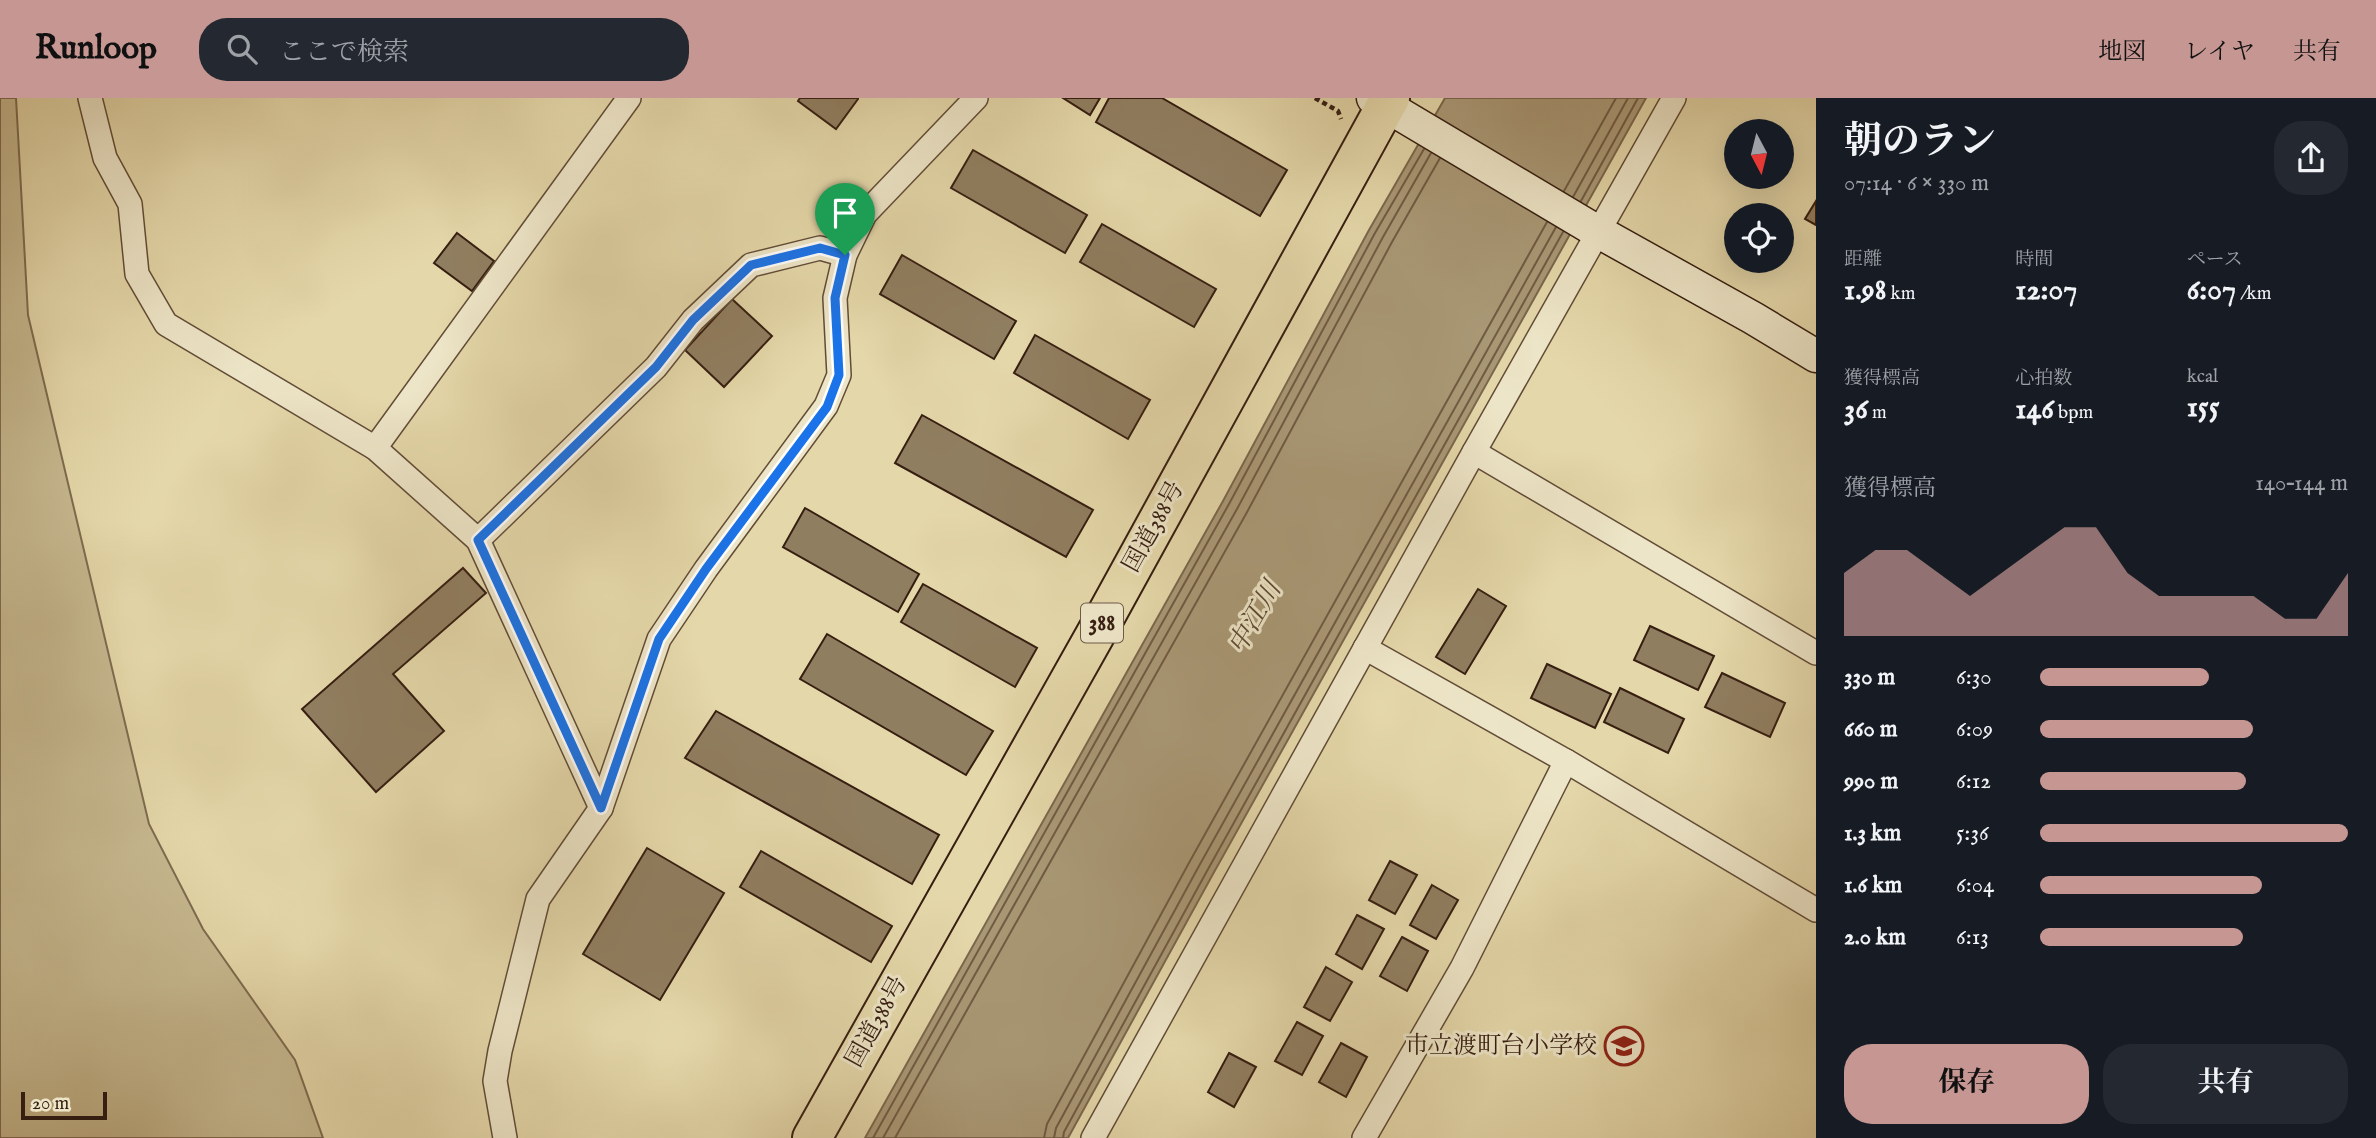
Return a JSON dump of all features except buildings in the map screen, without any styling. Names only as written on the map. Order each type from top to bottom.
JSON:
[{"type":"highway","name":"国道388号","points":[[812,1138],[1391,106]]},
{"type":"street","points":[[90,98],[105,158],[130,204],[137,274],[166,324],[374,448],[478,540],[601,808]]},
{"type":"street","points":[[374,448],[629,98]]},
{"type":"street","points":[[505,1138],[495,1081],[538,899],[601,808],[659,639],[706,569],[827,407],[839,375],[835,298],[845,255],[865,214],[976,98]]},
{"type":"street","points":[[1094,1138],[1474,452],[1594,229],[1674,98]]},
{"type":"street","points":[[1391,106],[1594,229],[1816,356]]},
{"type":"street","points":[[478,540],[656,367],[693,320],[751,265],[820,248],[845,255]]},
{"type":"street","points":[[1474,452],[1816,653]]},
{"type":"street","points":[[1365,648],[1566,761],[1816,909]]},
{"type":"street","points":[[1364,1138],[1462,968],[1566,761]]},
{"type":"path","points":[[1315,98],[1338,111],[1340,128]]},
{"type":"shaded area","points":[[0,98],[16,98],[28,315],[149,824],[203,929],[295,1060],[323,1138],[0,1138]]},
{"type":"water","name":"中江川","points":[[1445,98],[1646,98],[1068,1138],[865,1138],[1223,501],[1369,230]]},
{"type":"place","name":"市立渡町台小学校","points":[[1624,1046]]},
{"type":"route","points":[[820,248],[845,255],[835,298],[839,375],[827,407],[706,569],[659,639],[601,808],[478,540],[656,367],[693,320],[751,265],[820,248]]}]
